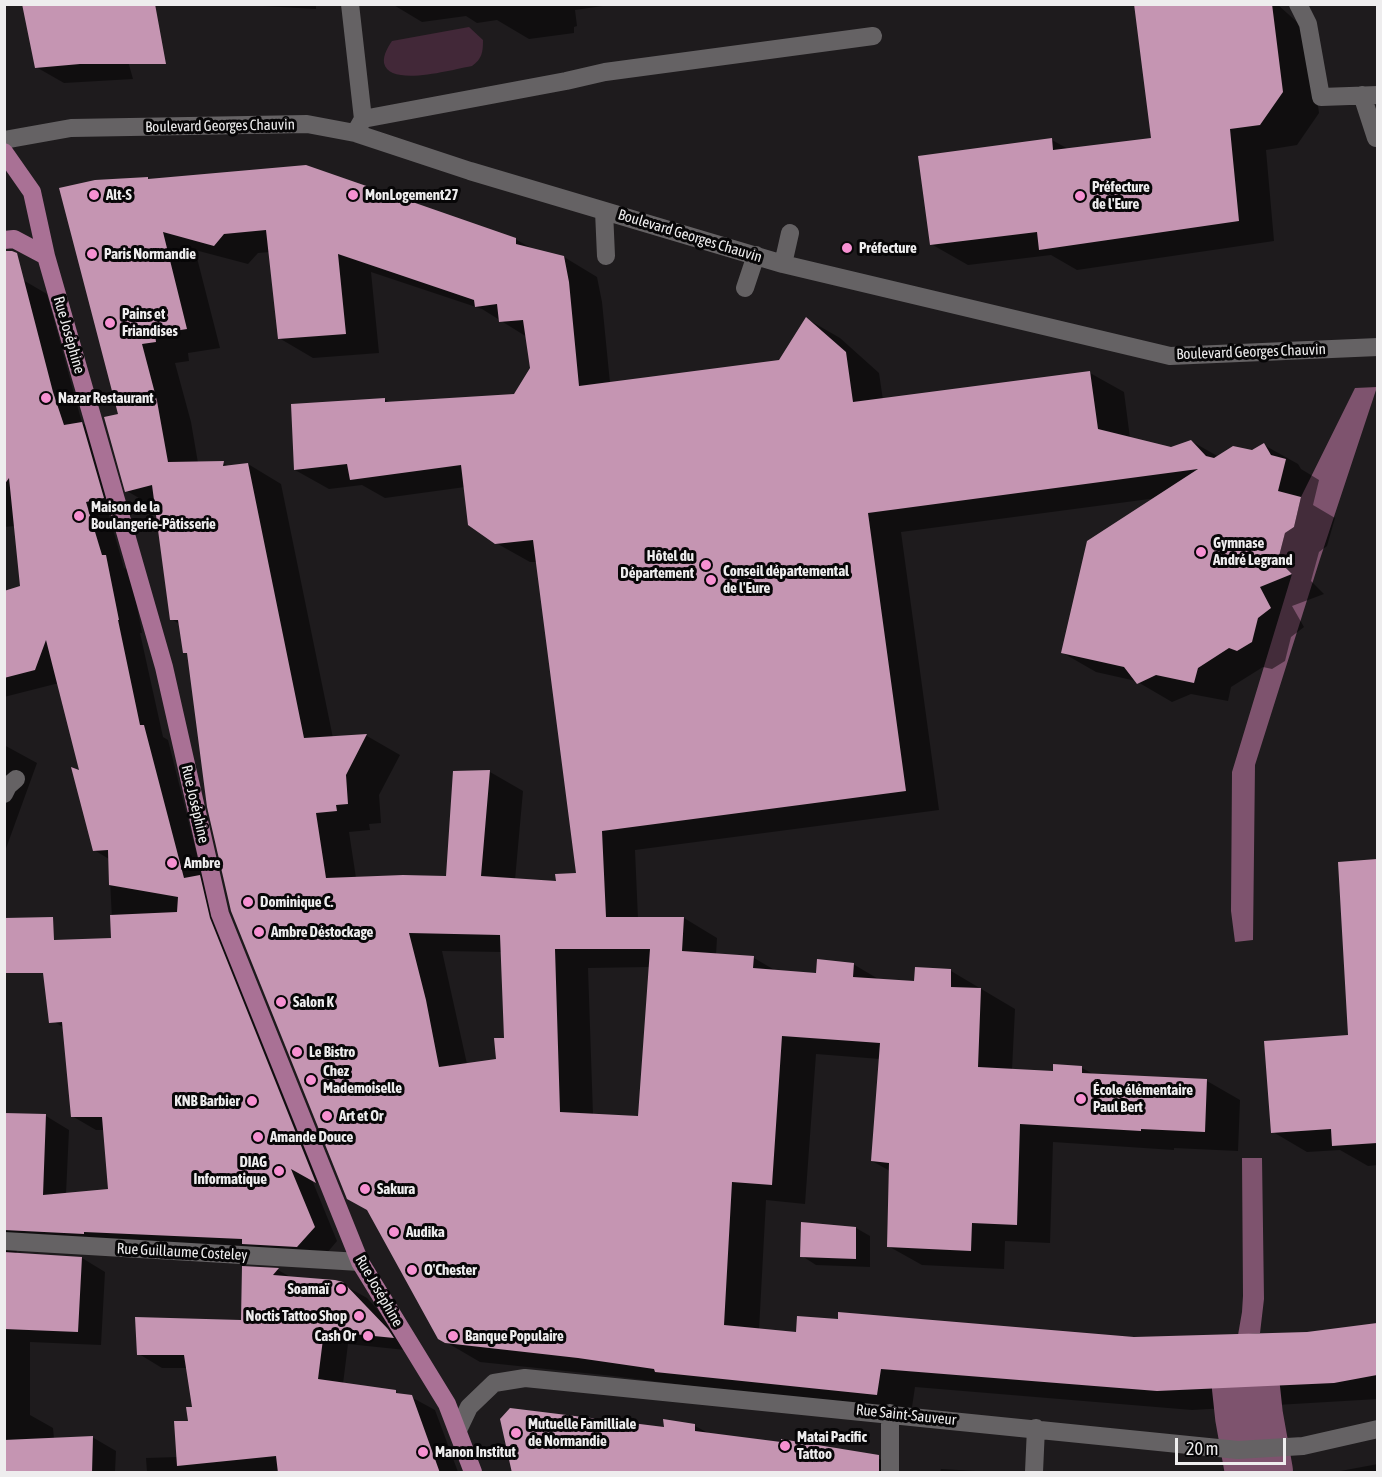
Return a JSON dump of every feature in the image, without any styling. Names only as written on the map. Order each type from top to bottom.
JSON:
[{"type":"main road","name":"Rue Joséphine","points":[[4,153],[32,192],[46,256],[164,667],[220,914],[360,1262],[447,1404],[473,1473]]},
{"type":"main road","points":[[4,240],[14,239],[46,256]]},
{"type":"street","points":[[350,4],[359,126],[605,72],[873,36]]},
{"type":"street","points":[[1298,4],[1308,24],[1321,97],[1370,95],[1376,138]]},
{"type":"street","name":"Boulevard Georges Chauvin","points":[[4,140],[70,128],[307,124],[359,126],[470,171],[783,264],[1170,356],[1377,347]]},
{"type":"street","points":[[604,211],[606,256]]},
{"type":"street","points":[[783,264],[790,233]]},
{"type":"street","points":[[745,288],[756,255]]},
{"type":"street","points":[[4,794],[8,786],[16,779]]},
{"type":"street","name":"Rue Guillaume Costeley","points":[[4,1241],[360,1262]]},
{"type":"street","name":"Rue Saint-Sauveur","points":[[458,1430],[469,1407],[494,1383],[525,1377],[1238,1450],[1303,1446],[1377,1429]]},
{"type":"street","points":[[890,1413],[890,1473]]},
{"type":"street","points":[[1034,1473],[1036,1428]]},
{"type":"shaded area","points":[[469,27],[483,40],[481,55],[472,66],[409,76],[388,70],[384,63],[387,48],[392,41]]},
{"type":"shaded area","points":[[1377,387],[1255,765],[1253,940],[1235,942],[1231,911],[1232,772],[1292,574],[1278,560],[1285,533],[1294,527],[1301,497],[1355,388]]},
{"type":"shaded area","points":[[1242,1158],[1262,1158],[1264,1299],[1260,1333],[1238,1335],[1243,1296]]},
{"type":"shaded area","points":[[1259,1387],[1263,1415],[1232,1418],[1231,1388]]},
{"type":"building","points":[[22,4],[155,4],[166,64],[80,64],[35,68]]},
{"type":"building","name":"Préfecture de l'Eure","points":[[1134,4],[1272,4],[1283,92],[1260,125],[1230,129],[1239,221],[1039,250],[1037,232],[930,245],[918,156],[1052,138],[1053,150],[1151,138]]},
{"type":"building","points":[[306,165],[516,238],[516,244],[564,256],[569,282],[579,386],[779,360],[806,317],[846,352],[853,402],[1090,371],[1098,429],[1171,447],[1191,440],[1206,456],[1214,458],[1233,446],[1252,450],[1264,443],[1271,455],[1286,459],[1278,491],[1301,497],[1294,527],[1285,533],[1278,560],[1292,574],[1260,587],[1271,608],[1258,618],[1252,642],[1237,651],[1229,648],[1198,668],[1194,683],[1156,675],[1137,684],[1124,667],[1061,653],[1087,541],[1198,469],[868,513],[906,791],[602,831],[606,917],[684,917],[682,951],[754,956],[753,968],[816,973],[817,959],[854,963],[853,977],[914,981],[915,967],[951,969],[951,987],[981,988],[978,1067],[1053,1071],[1053,1064],[1082,1066],[1082,1073],[1207,1079],[1205,1132],[1020,1124],[1017,1225],[972,1223],[971,1251],[887,1247],[889,1163],[871,1161],[880,1043],[782,1036],[772,1185],[732,1182],[724,1325],[796,1332],[797,1316],[838,1319],[838,1312],[1134,1337],[1307,1332],[1377,1323],[1377,1375],[1334,1383],[1157,1391],[881,1369],[877,1395],[655,1372],[654,1369],[578,1358],[445,1343],[438,1339],[367,1210],[347,1199],[231,911],[207,807],[187,653],[183,653],[178,620],[170,620],[152,485],[125,492],[104,417],[118,414],[59,188],[95,180],[148,177],[148,179]],"holes":[[[266,230],[278,339],[346,334],[338,254],[474,300],[475,307],[497,304],[499,322],[523,320],[530,368],[514,394],[385,402],[385,398],[291,404],[294,470],[347,464],[350,480],[461,465],[468,525],[495,544],[533,540],[576,873],[555,874],[556,881],[481,876],[490,770],[453,771],[446,876],[326,878],[316,813],[337,811],[336,805],[348,804],[346,775],[367,734],[304,738],[248,463],[223,466],[224,461],[168,462],[157,401],[142,344],[156,342],[155,334],[187,329],[163,232],[214,246],[224,234]],[[409,933],[500,935],[504,1038],[494,1038],[496,1059],[439,1067],[426,1000]],[[555,949],[650,949],[638,1116],[560,1112]]]},
{"type":"building","points":[[4,251],[17,253],[53,392],[64,425],[82,422],[104,498],[86,502],[102,555],[106,555],[140,725],[144,725],[184,878],[200,875],[210,918],[316,1183],[291,1169],[315,1227],[297,1247],[242,1244],[242,1239],[4,1230],[4,1113],[46,1114],[43,1195],[108,1189],[102,1117],[71,1117],[62,1022],[49,1023],[43,973],[4,973],[4,918],[53,917],[54,940],[111,938],[110,915],[177,912],[178,897],[109,885],[108,850],[93,851],[71,767],[79,770],[46,640],[35,670],[4,678],[4,591],[20,586],[9,478],[4,485]]},
{"type":"building","points":[[1377,859],[1377,1143],[1332,1146],[1331,1129],[1271,1133],[1264,1041],[1348,1035],[1338,862]]},
{"type":"building","points":[[801,1222],[856,1227],[856,1259],[800,1257]]},
{"type":"building","points":[[4,1252],[82,1257],[78,1332],[4,1329]]},
{"type":"building","points":[[242,1266],[279,1268],[273,1275],[343,1282],[388,1329],[394,1338],[324,1331],[318,1379],[396,1390],[396,1393],[412,1395],[440,1473],[278,1473],[276,1456],[177,1466],[174,1421],[188,1421],[186,1407],[192,1407],[184,1355],[137,1355],[135,1317],[241,1320]]},
{"type":"building","points":[[510,1408],[664,1427],[663,1419],[695,1424],[695,1431],[781,1442],[781,1439],[879,1455],[879,1473],[512,1473],[500,1419]]},
{"type":"building","points":[[93,1436],[92,1473],[4,1473],[4,1440]]},
{"type":"waterway","points":[[1246,1388],[1259,1472]]},
{"type":"place","name":"Alt-S","points":[[94,195]]},
{"type":"place","name":"MonLogement27","points":[[353,195]]},
{"type":"place","name":"Préfecture de l'Eure","points":[[1080,196]]},
{"type":"place","name":"Préfecture","points":[[847,248]]},
{"type":"place","name":"Paris Normandie","points":[[92,254]]},
{"type":"place","name":"Pains et Friandises","points":[[110,323]]},
{"type":"place","name":"Nazar Restaurant","points":[[46,398]]},
{"type":"place","name":"Maison de la Boulangerie-Pâtisserie","points":[[79,516]]},
{"type":"place","name":"Gymnase André Legrand","points":[[1201,552]]},
{"type":"place","name":"Hôtel du Département","points":[[706,565]]},
{"type":"place","name":"Conseil départemental de l'Eure","points":[[711,580]]},
{"type":"place","name":"Ambre","points":[[172,863]]},
{"type":"place","name":"Dominique C.","points":[[248,902]]},
{"type":"place","name":"Ambre Déstockage","points":[[259,932]]},
{"type":"place","name":"Salon K","points":[[281,1002]]},
{"type":"place","name":"Le Bistro","points":[[297,1052]]},
{"type":"place","name":"Chez Mademoiselle","points":[[311,1080]]},
{"type":"place","name":"École élémentaire Paul Bert","points":[[1081,1099]]},
{"type":"place","name":"KNB Barbier","points":[[252,1101]]},
{"type":"place","name":"Art et Or","points":[[327,1116]]},
{"type":"place","name":"Amande Douce","points":[[258,1137]]},
{"type":"place","name":"DIAG Informatique","points":[[279,1171]]},
{"type":"place","name":"Sakura","points":[[365,1189]]},
{"type":"place","name":"Audika","points":[[394,1232]]},
{"type":"place","name":"O'Chester","points":[[412,1270]]},
{"type":"place","name":"Soamaï","points":[[341,1289]]},
{"type":"place","name":"Noctis Tattoo Shop","points":[[359,1316]]},
{"type":"place","name":"Cash Or","points":[[368,1336]]},
{"type":"place","name":"Banque Populaire","points":[[453,1336]]},
{"type":"place","name":"Mutuelle Familliale de Normandie","points":[[516,1433]]},
{"type":"place","name":"Matai Pacific Tattoo","points":[[785,1446]]},
{"type":"place","name":"Manon Institut","points":[[423,1452]]}]
